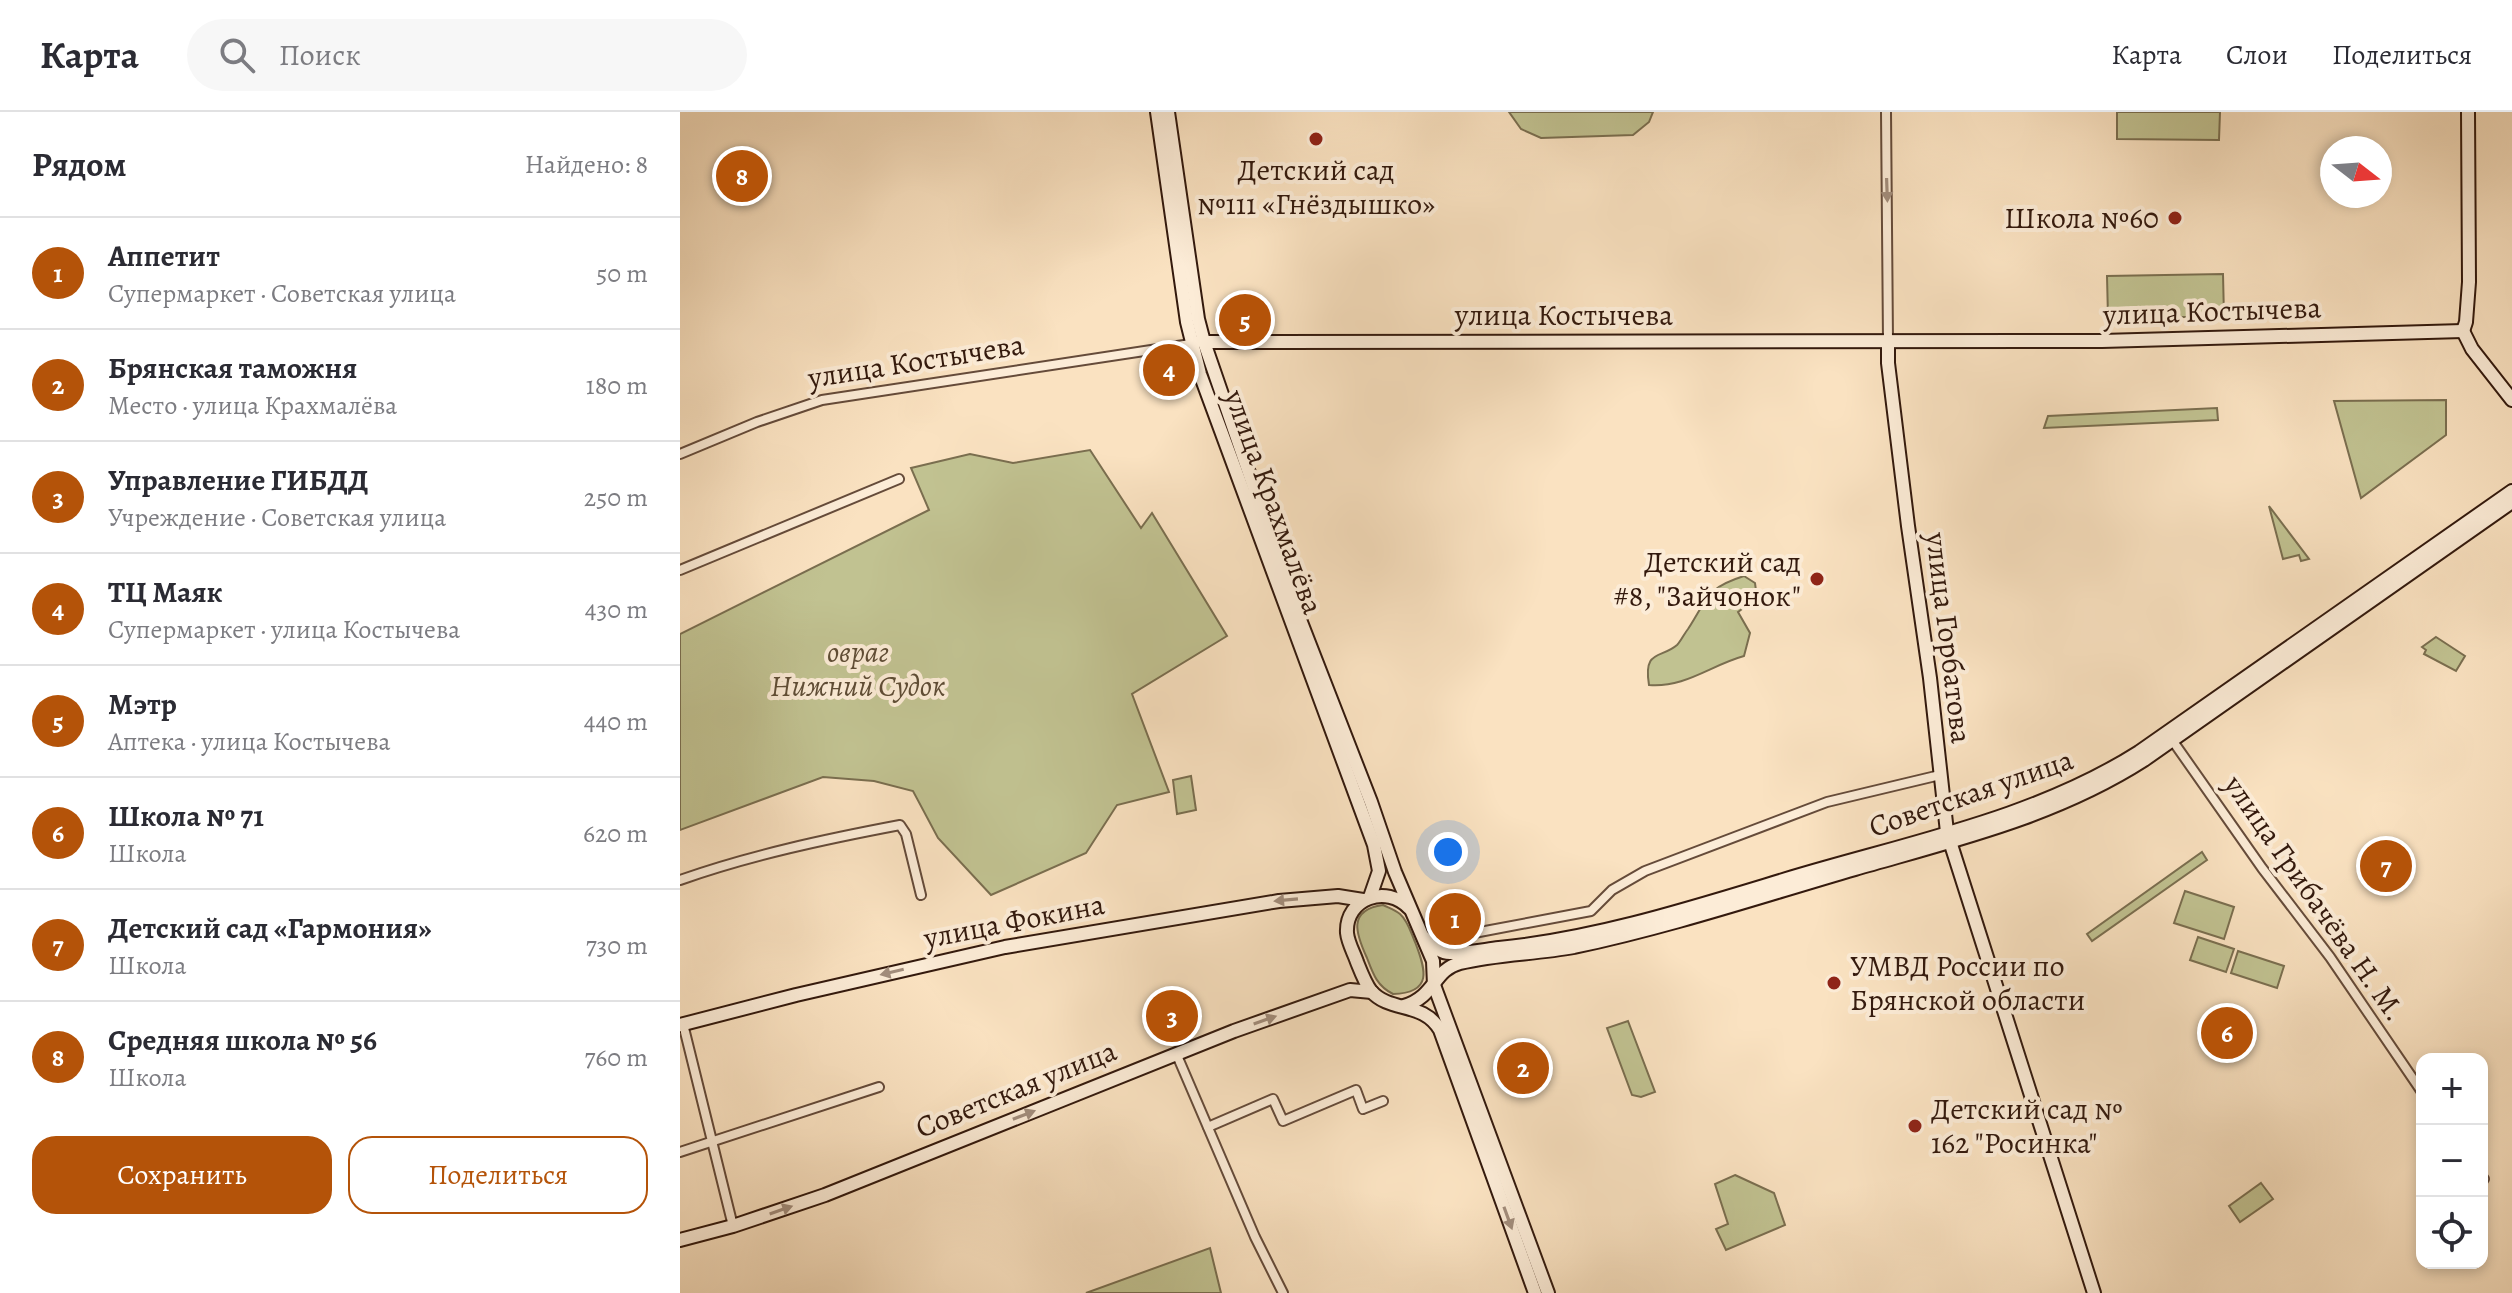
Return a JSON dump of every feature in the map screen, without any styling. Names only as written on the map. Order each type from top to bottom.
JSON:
[{"type":"main road","name":"улица Крахмалёва","points":[[1157,112],[1198,343],[1411,911]]},
{"type":"main road","name":"улица Крахмалёва","points":[[1168,112],[1198,319],[1200,374],[1374,845],[1379,871],[1367,898]]},
{"type":"main road","points":[[2468,112],[2469,282],[2463,331],[2472,349],[2512,400]]},
{"type":"main road","name":"улица Костычева","points":[[1198,343],[2232,339],[2309,337],[2350,332],[2463,331]]},
{"type":"main road","name":"улица Горбатова","points":[[1888,340],[1888,363],[1908,526],[1949,836],[2094,1293]]},
{"type":"main road","name":"Советская улица","points":[[2170,737],[2512,491]]},
{"type":"main road","name":"Советская улица","points":[[1434,985],[1446,969],[1458,963],[1581,945],[1762,896],[1949,836],[2066,792],[2170,737],[2512,502]]},
{"type":"main road","name":"Советская улица","points":[[1423,936],[1439,950],[1449,953],[1514,947],[1579,936],[1949,836]]},
{"type":"main road","name":"улица Фокина","points":[[682,1024],[810,991],[1005,947],[1279,901],[1338,896],[1367,898]]},
{"type":"main road","points":[[1535,1293],[1433,1017],[1381,998],[1372,992],[1361,971],[1347,931],[1352,913],[1367,898],[1392,896],[1411,911],[1423,936],[1433,961],[1434,985],[1548,1293]]},
{"type":"main road","points":[[1404,1006],[1426,995],[1434,985]]},
{"type":"main road","name":"Советская улица","points":[[680,1240],[733,1226],[839,1189],[1176,1053],[1350,990],[1372,992]]},
{"type":"street","name":"улица Горбатова","points":[[1886,112],[1888,340]]},
{"type":"street","name":"улица Костычева","points":[[680,454],[757,422],[822,400],[1198,343]]},
{"type":"street","points":[[680,570],[899,479]]},
{"type":"street","name":"улица Грибачёва Н. М.","points":[[2170,737],[2262,868],[2330,957],[2416,1083]]},
{"type":"street","points":[[1453,937],[1591,911],[1612,890],[1645,871],[1827,802],[1940,775]]},
{"type":"street","points":[[680,880],[710,869],[834,837],[900,825],[906,834],[921,895]]},
{"type":"street","points":[[682,1024],[733,1226]]},
{"type":"street","points":[[1176,1053],[1255,1237],[1283,1293]]},
{"type":"street","points":[[680,1152],[879,1087]]},
{"type":"street","points":[[1208,1127],[1273,1099],[1283,1121],[1356,1090],[1363,1109],[1383,1101]]},
{"type":"green space","points":[[1509,112],[1653,112],[1649,122],[1633,135],[1541,138],[1521,129]]},
{"type":"green space","points":[[2117,112],[2220,112],[2219,140],[2117,139]]},
{"type":"green space","points":[[2223,274],[2224,317],[2108,317],[2107,276]]},
{"type":"green space","points":[[2446,400],[2446,435],[2361,498],[2334,401]]},
{"type":"green space","points":[[2217,408],[2218,420],[2044,428],[2048,416]]},
{"type":"green space","name":"овраг Нижний Судок","points":[[1090,450],[1141,528],[1152,513],[1227,636],[1132,694],[1169,792],[1117,805],[1086,853],[991,895],[938,838],[913,791],[874,781],[823,777],[680,830],[680,634],[929,510],[911,468],[970,454],[1013,463]]},
{"type":"green space","points":[[2269,506],[2309,559],[2301,561],[2299,555],[2283,559]]},
{"type":"green space","points":[[1744,576],[1755,583],[1757,598],[1738,612],[1750,633],[1744,656],[1686,680],[1649,685],[1651,660],[1677,645],[1709,595],[1722,585]]},
{"type":"green space","points":[[2436,637],[2465,656],[2456,671],[2424,654],[2426,650],[2422,647]]},
{"type":"green space","points":[[1191,776],[1196,810],[1177,814],[1173,780]]},
{"type":"green space","points":[[2202,852],[2207,860],[2092,941],[2087,934]]},
{"type":"green space","points":[[2185,891],[2234,907],[2224,939],[2174,923]]},
{"type":"green space","points":[[1383,905],[1405,920],[1422,962],[1423,978],[1420,984],[1406,993],[1393,994],[1379,983],[1360,940],[1359,918],[1364,912]]},
{"type":"green space","points":[[2198,937],[2234,949],[2226,972],[2190,960]]},
{"type":"green space","points":[[2238,951],[2284,966],[2277,988],[2231,973]]},
{"type":"green space","points":[[1628,1021],[1655,1092],[1641,1097],[1632,1095],[1607,1028]]},
{"type":"green space","points":[[1735,1175],[1774,1193],[1785,1225],[1726,1250],[1716,1229],[1728,1224],[1715,1184]]},
{"type":"green space","points":[[2261,1183],[2273,1199],[2240,1222],[2229,1206]]},
{"type":"green space","points":[[1210,1248],[1221,1293],[1086,1293]]},
{"type":"place","name":"Детский сад №111 «Гнёздышко»","points":[[1316,139]]},
{"type":"place","name":"Средняя школа № 56","points":[[742,176]]},
{"type":"place","name":"Школа №60","points":[[2175,218]]},
{"type":"place","name":"Мэтр","points":[[1245,320]]},
{"type":"place","name":"ТЦ Маяк","points":[[1169,370]]},
{"type":"place","name":"Детский сад #8, \"Зайчонок\"","points":[[1817,579]]},
{"type":"place","name":"Детский сад «Гармония»","points":[[2386,866]]},
{"type":"place","name":"Аппетит","points":[[1455,919]]},
{"type":"place","name":"УМВД России по Брянской области","points":[[1834,983]]},
{"type":"place","name":"Управление ГИБДД","points":[[1172,1016]]},
{"type":"place","name":"Школа № 71","points":[[2227,1033]]},
{"type":"place","name":"Брянская таможня","points":[[1523,1068]]},
{"type":"place","name":"Детский сад № 162 \"Росинка\"","points":[[1915,1126]]}]
